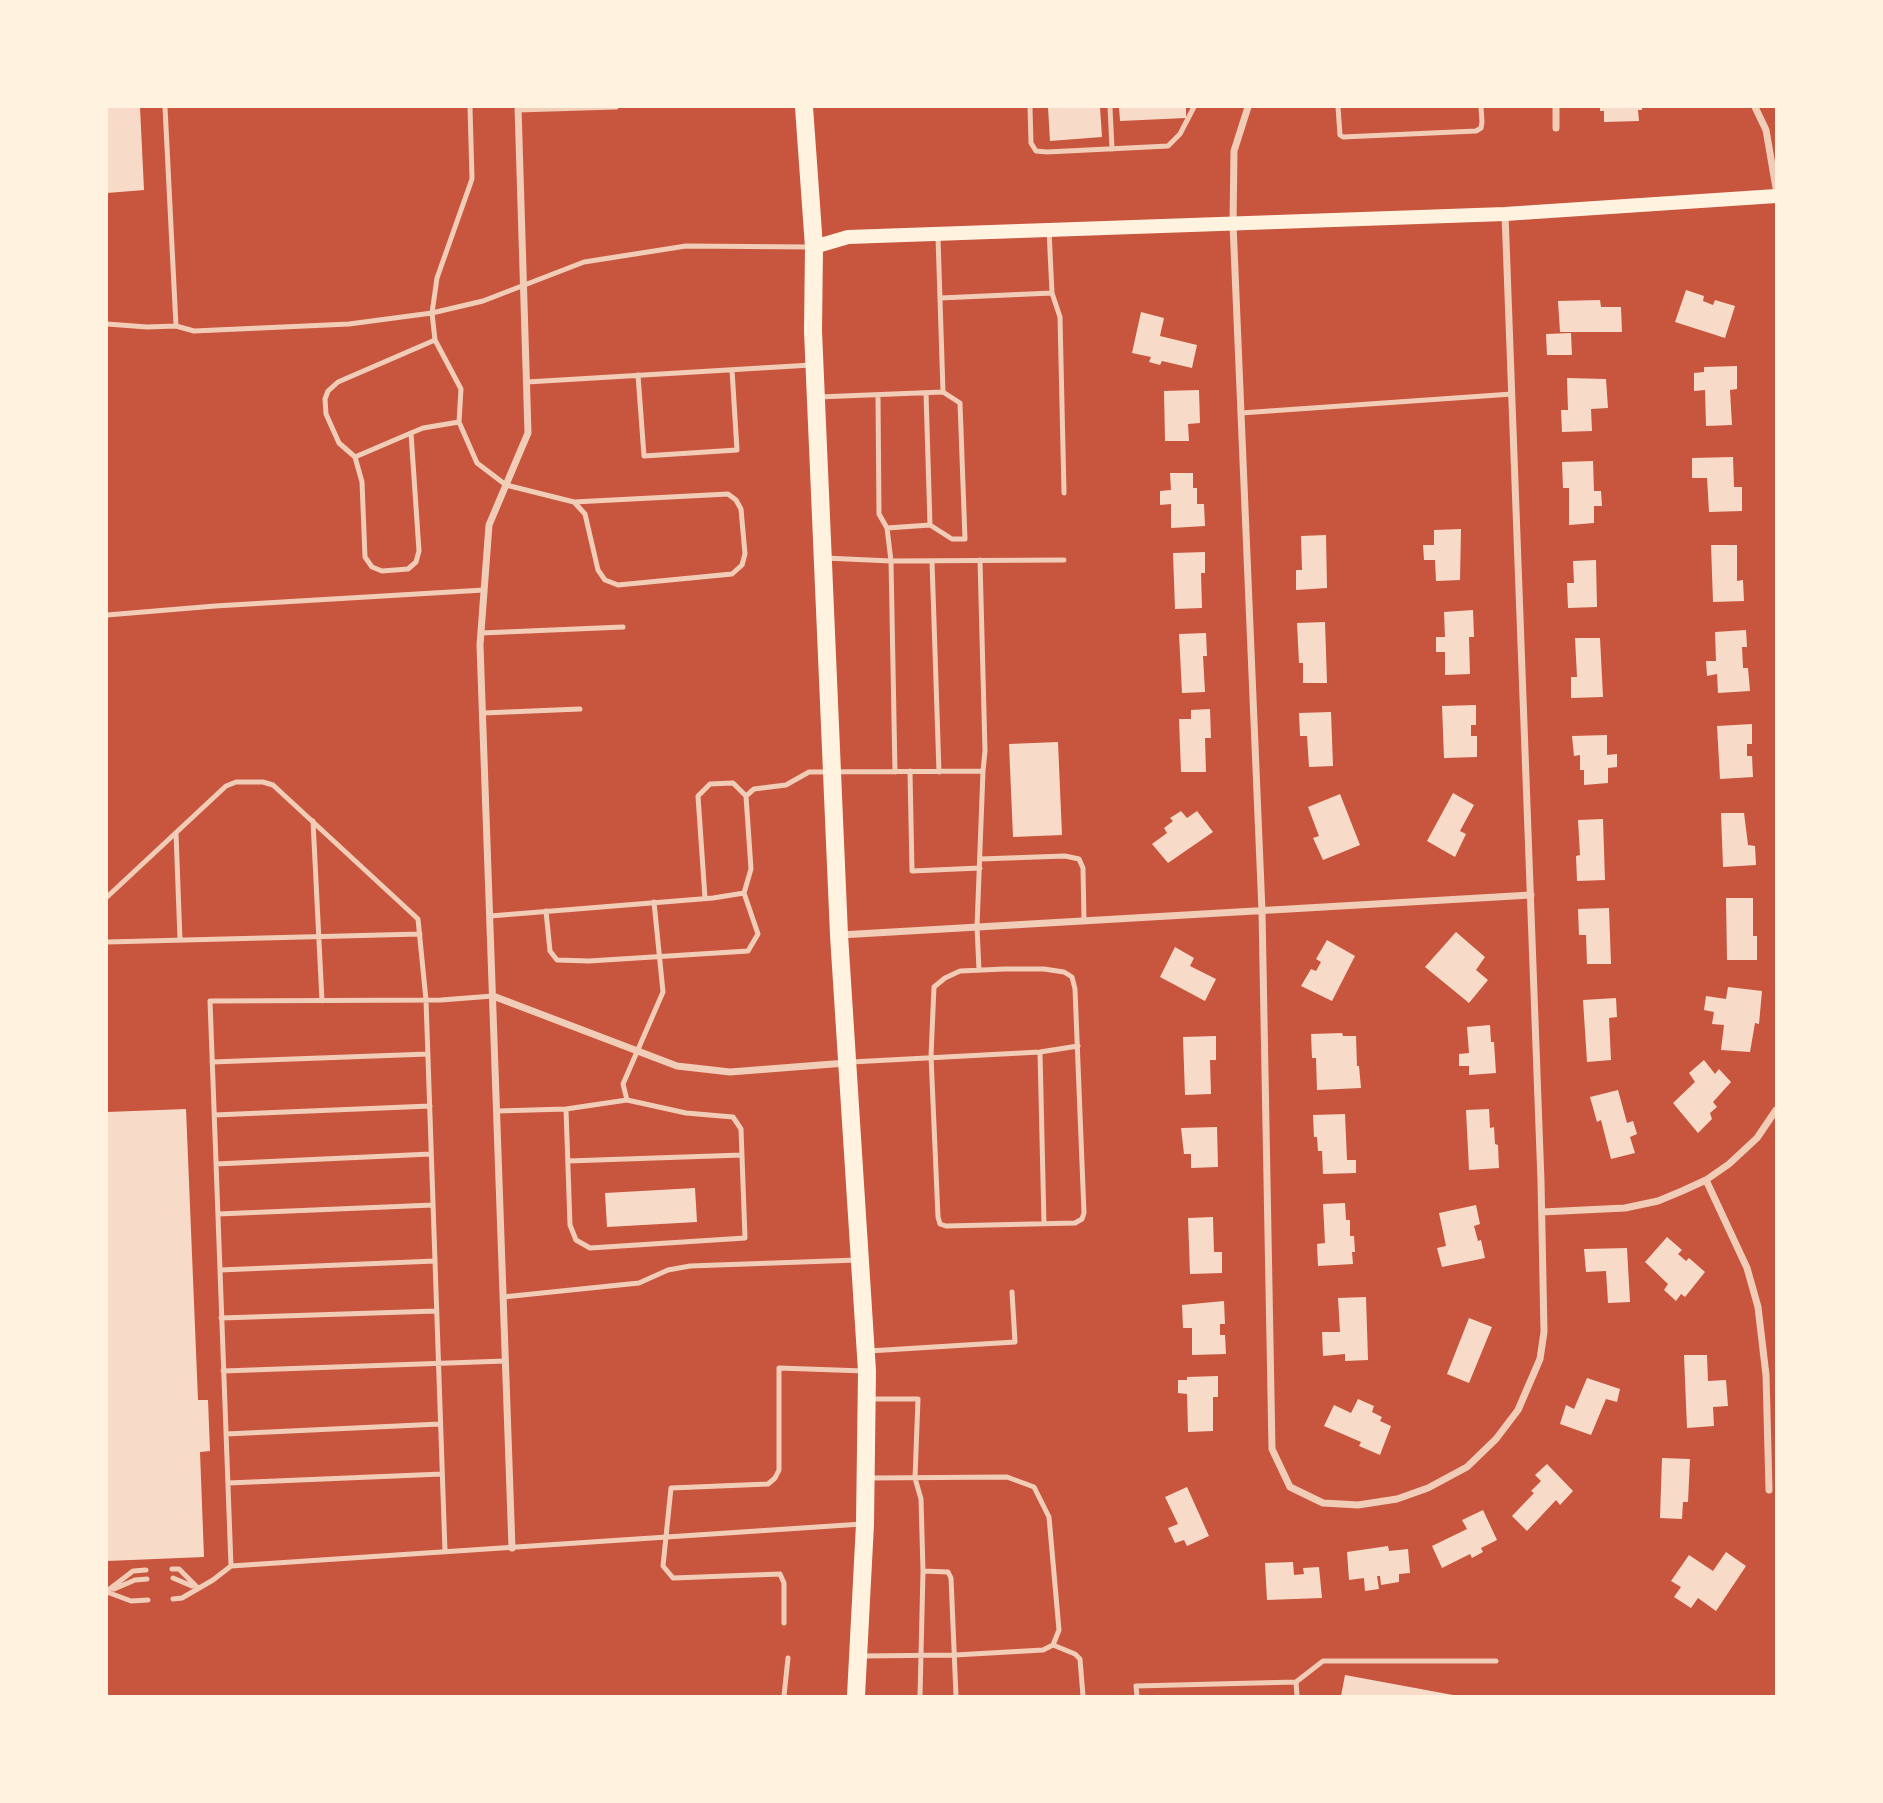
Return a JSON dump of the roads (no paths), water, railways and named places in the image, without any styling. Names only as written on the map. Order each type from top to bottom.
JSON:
[{"type":"main road","points":[[804,107],[814,247],[814,365],[839,935],[868,1399],[856,1696]]},
{"type":"main road","points":[[814,247],[848,237],[1505,215],[1776,196]]},
{"type":"street","points":[[1248,107],[1234,152],[1233,224],[1262,911],[1272,1449],[1290,1487],[1323,1503],[1384,1503],[1412,1495],[1455,1474],[1496,1439],[1518,1410],[1539,1359],[1545,1304],[1505,215]]},
{"type":"street","points":[[1556,107],[1556,128]]},
{"type":"street","points":[[1755,107],[1766,130],[1776,188]]},
{"type":"street","points":[[512,1548],[481,633],[489,525],[528,433],[518,109]]},
{"type":"street","points":[[839,935],[1531,895]]},
{"type":"street","points":[[493,996],[677,1066],[730,1072],[849,1062]]},
{"type":"street","points":[[1542,1212],[1625,1208],[1658,1200],[1706,1180],[1742,1152],[1769,1123],[1776,1110]]},
{"type":"street","points":[[1706,1180],[1747,1268],[1758,1307],[1766,1375],[1769,1490]]},
{"type":"lane","points":[[165,107],[176,326]]},
{"type":"lane","points":[[470,107],[472,179],[437,278],[432,313],[435,340],[461,389],[459,422],[477,463],[506,485],[574,502],[728,494],[736,500],[741,509],[745,554],[742,565],[732,574],[618,585],[605,580],[598,570],[585,514],[574,502]]},
{"type":"lane","points":[[518,109],[626,107]]},
{"type":"lane","points":[[1030,107],[1031,143],[1036,151],[1168,146],[1180,134],[1194,107]]},
{"type":"lane","points":[[1110,107],[1112,149]]},
{"type":"lane","points":[[1338,107],[1340,135],[1343,138],[1476,131],[1481,128],[1481,107]]},
{"type":"lane","points":[[1049,230],[1052,293],[1060,317],[1064,493]]},
{"type":"lane","points":[[938,234],[943,392]]},
{"type":"lane","points":[[107,324],[176,326],[194,331],[349,324],[432,313],[484,301],[584,262],[686,246],[814,247]]},
{"type":"lane","points":[[940,298],[1052,293]]},
{"type":"lane","points":[[411,433],[419,551],[416,562],[408,569],[382,571],[372,567],[365,557],[362,482],[355,457],[339,443],[326,414],[325,399],[328,391],[338,382],[435,340]]},
{"type":"lane","points":[[527,382],[814,365]]},
{"type":"lane","points":[[638,375],[644,456],[737,450],[732,370]]},
{"type":"lane","points":[[816,397],[943,392],[960,403],[965,539],[952,538],[929,525],[887,528]]},
{"type":"lane","points":[[926,393],[929,525]]},
{"type":"lane","points":[[1241,413],[1512,394]]},
{"type":"lane","points":[[877,395],[879,514],[887,528],[891,561],[895,772]]},
{"type":"lane","points":[[355,457],[423,428],[459,422]]},
{"type":"lane","points":[[823,558],[891,561],[1064,560]]},
{"type":"lane","points":[[979,970],[978,927],[985,751],[980,560]]},
{"type":"lane","points":[[932,561],[939,772]]},
{"type":"lane","points":[[107,615],[484,590]]},
{"type":"lane","points":[[481,633],[624,627]]},
{"type":"lane","points":[[483,713],[580,709]]},
{"type":"lane","points":[[910,771],[912,871],[980,868]]},
{"type":"lane","points":[[746,796],[754,789],[786,785],[809,772],[984,771]]},
{"type":"lane","points":[[107,897],[226,786],[236,782],[263,782],[273,785],[418,919],[426,1000],[445,1551]]},
{"type":"lane","points":[[545,911],[550,951],[557,960],[589,961],[748,951],[758,934],[744,893],[751,870],[746,796],[733,783],[710,784],[698,796],[705,898]]},
{"type":"lane","points":[[313,821],[322,1001]]},
{"type":"lane","points":[[176,833],[180,940]]},
{"type":"lane","points":[[980,859],[1065,856],[1079,859],[1083,868],[1084,921]]},
{"type":"lane","points":[[490,916],[744,893]]},
{"type":"lane","points":[[627,1100],[623,1084],[663,992],[653,902]]},
{"type":"lane","points":[[107,942],[420,934]]},
{"type":"lane","points":[[1044,969],[1064,972],[1072,977],[1075,989],[1078,1046],[1084,1213],[1082,1219],[1075,1223],[940,1224],[931,1056],[934,987],[960,971],[1044,969]]},
{"type":"lane","points":[[231,1566],[209,1001],[426,1000],[493,996]]},
{"type":"lane","points":[[849,1062],[1040,1052],[1078,1046]]},
{"type":"lane","points":[[1040,1052],[1044,1224]]},
{"type":"lane","points":[[212,1062],[428,1054]]},
{"type":"lane","points":[[497,1111],[566,1109],[627,1100],[686,1113],[733,1117],[741,1129],[746,1238],[590,1248],[576,1240],[570,1225],[566,1109]]},
{"type":"lane","points":[[214,1115],[430,1105]]},
{"type":"lane","points":[[216,1164],[431,1154]]},
{"type":"lane","points":[[568,1161],[742,1155]]},
{"type":"lane","points":[[218,1214],[433,1205]]},
{"type":"lane","points":[[503,1297],[639,1283],[668,1270],[690,1266],[860,1260]]},
{"type":"lane","points":[[220,1270],[435,1261]]},
{"type":"lane","points":[[866,1351],[1014,1342],[1012,1292]]},
{"type":"lane","points":[[222,1318],[436,1311]]},
{"type":"lane","points":[[223,1371],[505,1361]]},
{"type":"lane","points":[[784,1623],[784,1583],[780,1574],[673,1578],[663,1566],[671,1488],[768,1484],[775,1478],[779,1471],[779,1368],[867,1371]]},
{"type":"lane","points":[[868,1399],[918,1399],[915,1478],[921,1499],[923,1571],[920,1696]]},
{"type":"lane","points":[[226,1434],[440,1424]]},
{"type":"lane","points":[[228,1482],[442,1474]]},
{"type":"lane","points":[[859,1656],[955,1655],[1043,1650],[1054,1644],[1059,1630],[1049,1517],[1034,1487],[1007,1477],[866,1478]]},
{"type":"lane","points":[[173,1599],[182,1598],[231,1566],[865,1524]]},
{"type":"lane","points":[[172,1569],[179,1569],[198,1588]]},
{"type":"lane","points":[[107,1592],[133,1571],[146,1570]]},
{"type":"lane","points":[[923,1571],[950,1574],[956,1696]]},
{"type":"lane","points":[[173,1578],[198,1588]]},
{"type":"lane","points":[[107,1592],[135,1580],[147,1579]]},
{"type":"lane","points":[[107,1592],[131,1601],[148,1600]]},
{"type":"lane","points":[[1054,1644],[1080,1659],[1083,1696]]},
{"type":"lane","points":[[784,1696],[788,1658]]},
{"type":"lane","points":[[1137,1696],[1136,1686],[1296,1682],[1323,1661],[1496,1661]]},
{"type":"lane","points":[[1296,1682],[1297,1696]]}]
